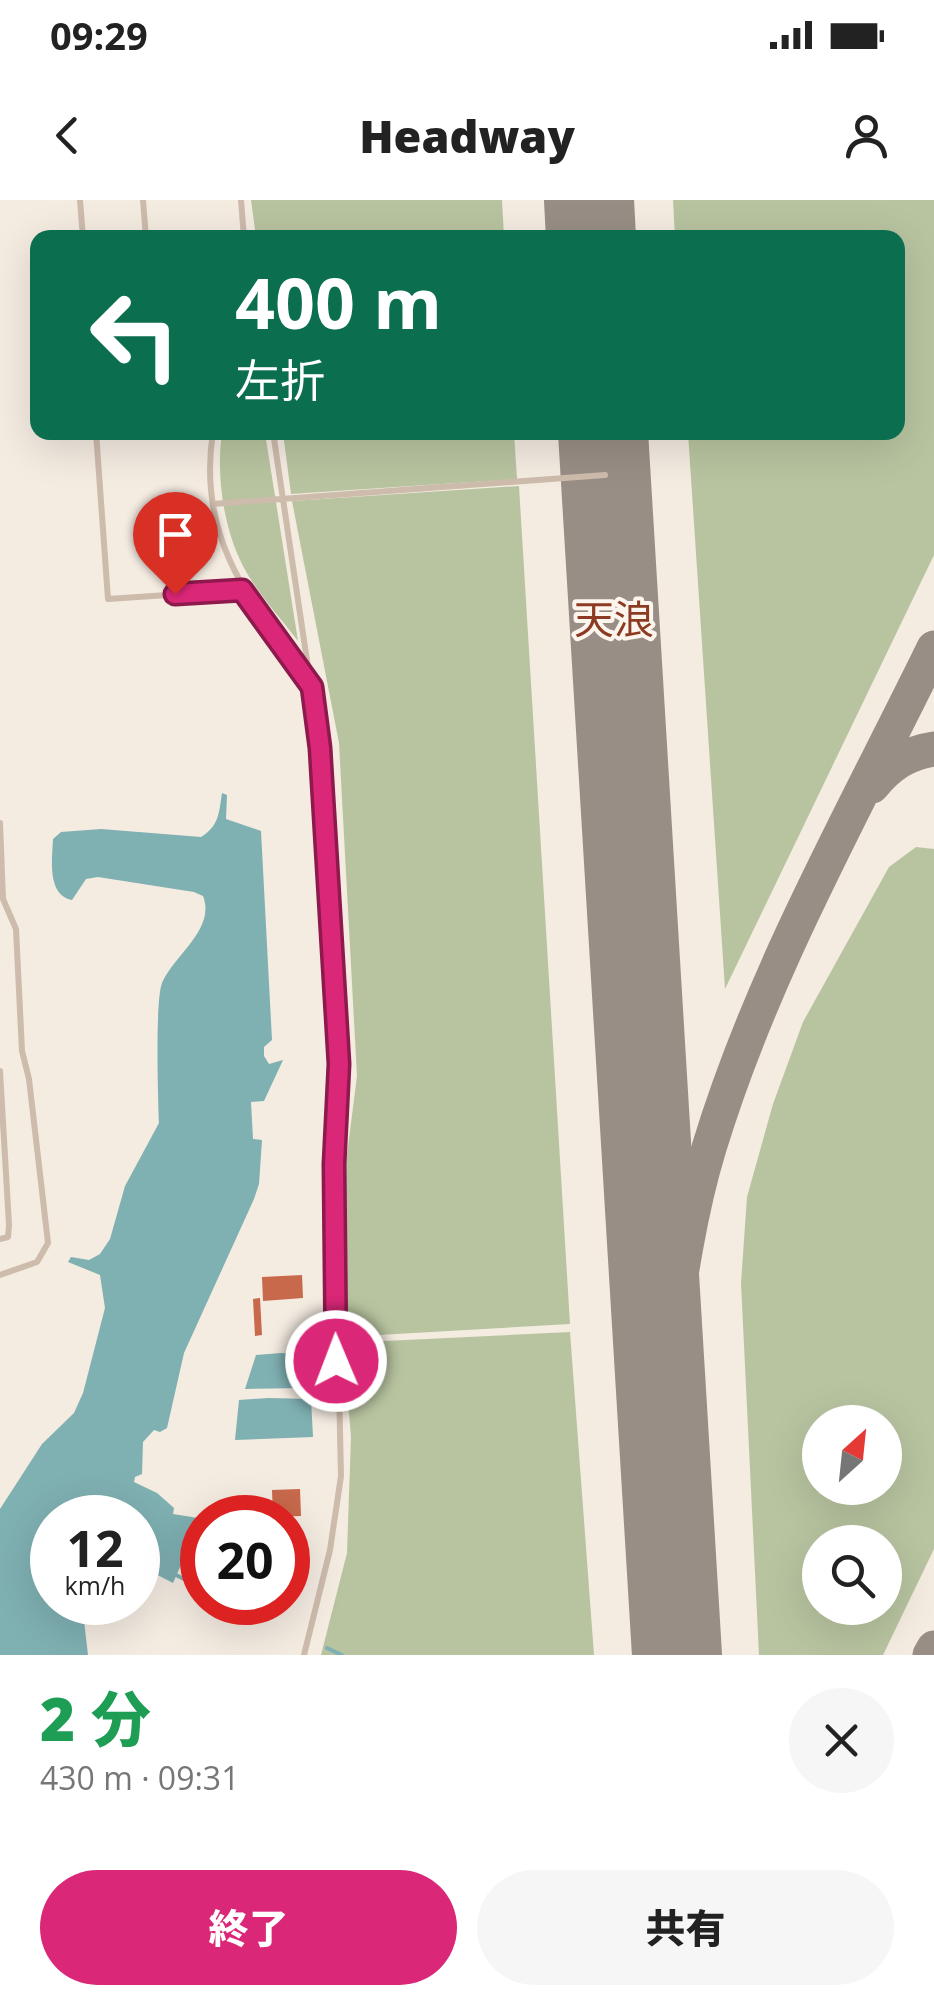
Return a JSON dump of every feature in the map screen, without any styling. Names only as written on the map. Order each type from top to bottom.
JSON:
[{"type":"lane","points":[[80,200],[82,230]]},
{"type":"lane","points":[[143,200],[145,230]]},
{"type":"lane","points":[[241,200],[243,230]]},
{"type":"lane","points":[[97,440],[108,599],[242,590]]},
{"type":"lane","points":[[213,440],[217,529],[242,590],[312,687]]},
{"type":"lane","points":[[274,440],[320,748],[339,1064],[334,1164],[341,1476],[330,1550],[304,1655]]},
{"type":"lane","points":[[213,504],[606,475]]},
{"type":"lane","points":[[0,823],[3,899],[16,929],[22,1051],[29,1079],[48,1243],[37,1262],[0,1276]]},
{"type":"lane","points":[[0,1071],[9,1225],[8,1237],[0,1239]]},
{"type":"green space","points":[[251,200],[502,200],[504,230],[255,230]]},
{"type":"green space","points":[[673,200],[934,200],[934,555],[725,989],[688,440],[905,440],[905,230],[675,230]]},
{"type":"green space","points":[[222,440],[266,440],[298,641],[254,584],[235,549],[223,500]]},
{"type":"green space","points":[[284,440],[514,440],[517,479],[291,494]]},
{"type":"green space","points":[[519,486],[570,1324],[344,1337],[345,1170],[357,1076],[339,743],[292,501]]},
{"type":"green space","points":[[916,847],[934,849],[934,1549],[902,1616],[902,1525],[802,1525],[802,1625],[897,1625],[883,1655],[759,1655],[741,1283],[747,1197],[773,1104],[803,1022],[889,867]]},
{"type":"green space","points":[[570,1332],[594,1655],[321,1655],[347,1553],[351,1437],[343,1343]]},
{"type":"water","points":[[222,793],[227,795],[226,819],[261,831],[272,1040],[264,1047],[264,1056],[269,1064],[283,1060],[264,1101],[251,1102],[253,1139],[262,1140],[259,1184],[184,1353],[167,1428],[154,1430],[143,1442],[142,1474],[134,1482],[159,1495],[30,1495],[30,1625],[85,1625],[88,1655],[0,1655],[0,1509],[42,1444],[74,1413],[83,1393],[105,1308],[100,1275],[68,1262],[71,1257],[89,1260],[100,1254],[110,1239],[125,1186],[159,1123],[158,1029],[162,983],[199,931],[205,908],[203,896],[194,892],[98,877],[86,879],[72,900],[64,897],[53,876],[53,839],[61,832],[101,829],[201,837],[215,824]]},
{"type":"water","points":[[256,1355],[306,1355],[306,1388],[245,1389]]},
{"type":"water","points":[[311,1399],[313,1437],[235,1440],[239,1400]]},
{"type":"water","points":[[160,1496],[174,1508],[173,1514],[180,1515],[180,1567],[173,1583],[160,1576]]},
{"type":"building","points":[[302,1275],[303,1298],[263,1301],[262,1277]]},
{"type":"building","points":[[260,1298],[262,1335],[255,1336],[253,1299]]},
{"type":"building","points":[[300,1489],[300,1495],[272,1495],[272,1490]]},
{"type":"waterway","points":[[176,1575],[180,1577]]},
{"type":"waterway","points":[[327,1648],[342,1655]]},
{"type":"taxiway","points":[[662,1403],[693,1211],[731,1083],[782,956],[934,648]]},
{"type":"taxiway","points":[[872,786],[899,761],[934,749]]},
{"type":"taxiway","points":[[930,1655],[934,1648]]},
{"type":"runway","points":[[589,200],[591,230]]},
{"type":"runway","points":[[603,440],[677,1655]]},
{"type":"district","name":"天浪","points":[[614,620]]},
{"type":"route","points":[[175,594],[242,590],[312,687],[320,748],[339,1064],[334,1164],[336,1361]]}]
